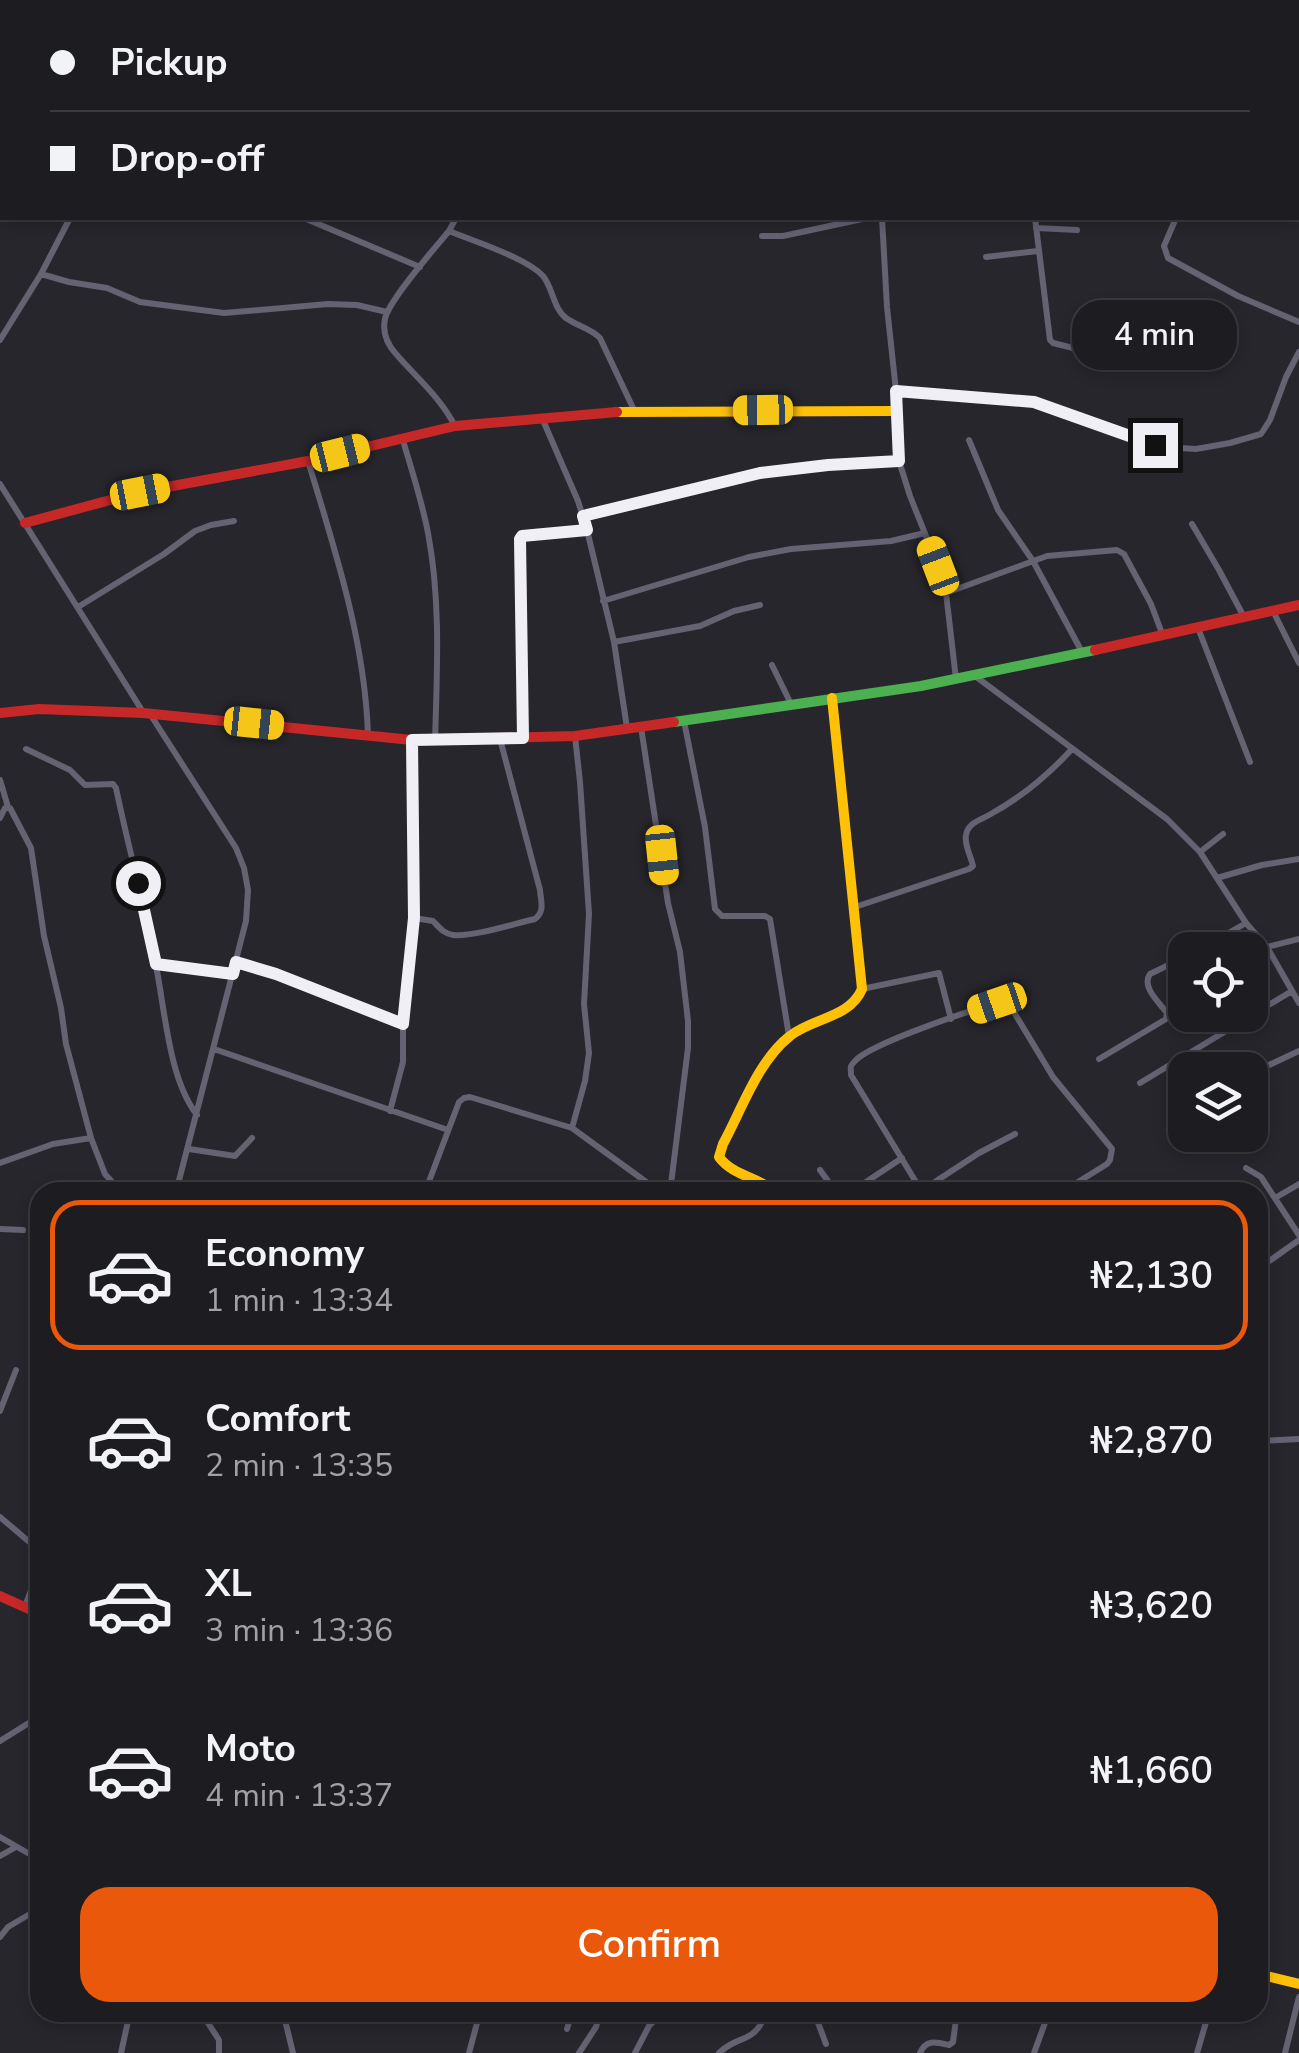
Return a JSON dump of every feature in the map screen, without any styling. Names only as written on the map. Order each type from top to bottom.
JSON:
[{"type":"street","points":[[0,340],[42,274],[69,220]]},
{"type":"street","points":[[309,220],[420,267]]},
{"type":"street","points":[[455,220],[387,312],[384,332],[388,343],[446,408],[455,426]]},
{"type":"street","points":[[762,236],[783,236],[858,220]]},
{"type":"street","points":[[882,220],[899,461],[946,594],[956,679]]},
{"type":"street","points":[[1035,220],[1050,340],[1053,344],[1120,360]]},
{"type":"street","points":[[1175,220],[1164,246],[1168,258],[1238,296],[1299,322]]},
{"type":"street","points":[[1036,228],[1077,230]]},
{"type":"street","points":[[449,232],[540,273],[561,313],[600,338],[634,410]]},
{"type":"street","points":[[986,256],[1038,251]]},
{"type":"street","points":[[42,274],[116,291],[140,302],[224,313],[328,304],[387,312]]},
{"type":"street","points":[[896,391],[1034,402],[1163,447],[1196,449],[1260,434],[1295,370],[1299,352]]},
{"type":"street","points":[[25,522],[140,492],[308,461],[455,426],[634,410],[896,411]]},
{"type":"street","points":[[542,418],[587,530],[614,642],[626,728]]},
{"type":"street","points":[[402,436],[432,559],[436,740]]},
{"type":"street","points":[[969,440],[998,510],[1034,561],[1082,653]]},
{"type":"street","points":[[308,461],[354,624],[367,696],[368,735]]},
{"type":"street","points":[[583,516],[760,473],[899,461]]},
{"type":"street","points":[[0,484],[227,833],[244,868],[248,890],[246,920],[179,1182]]},
{"type":"street","points":[[78,607],[195,531],[234,520]]},
{"type":"street","points":[[1192,524],[1244,618]]},
{"type":"street","points":[[523,738],[520,539],[525,534],[587,530]]},
{"type":"street","points":[[603,600],[749,557],[790,549],[891,541],[925,533]]},
{"type":"street","points":[[946,594],[1046,556],[1118,550],[1151,604],[1163,636]]},
{"type":"street","points":[[0,713],[39,709],[146,713],[412,740],[574,736],[974,676],[1299,604]]},
{"type":"street","points":[[614,642],[700,626],[760,605]]},
{"type":"street","points":[[1273,611],[1299,663]]},
{"type":"street","points":[[1198,628],[1250,762]]},
{"type":"street","points":[[772,666],[791,704]]},
{"type":"street","points":[[974,676],[1167,819],[1200,852],[1254,932]]},
{"type":"street","points":[[764,1182],[733,1170],[719,1156],[766,1066],[789,1036],[853,1006],[861,997],[832,698]]},
{"type":"street","points":[[684,722],[707,838],[714,910],[722,916],[770,919],[789,1036]]},
{"type":"street","points":[[641,727],[688,1020],[686,1079],[671,1182]]},
{"type":"street","points":[[572,1128],[585,1081],[588,1052],[584,1004],[588,914],[574,736]]},
{"type":"street","points":[[390,1111],[403,1062],[414,918],[412,740]]},
{"type":"street","points":[[414,918],[434,921],[451,936],[540,915],[540,890],[500,740]]},
{"type":"street","points":[[855,907],[969,870],[973,862],[966,832],[972,823],[1035,784],[1072,748]]},
{"type":"street","points":[[26,749],[70,770],[85,785],[104,782],[116,788],[156,964],[168,1036],[187,1103],[197,1115]]},
{"type":"street","points":[[0,780],[8,807],[31,848],[66,1044],[91,1138],[113,1182]]},
{"type":"street","points":[[0,818],[8,807]]},
{"type":"street","points":[[1200,852],[1222,834]]},
{"type":"street","points":[[1217,878],[1262,864],[1299,859]]},
{"type":"street","points":[[1230,932],[1246,923]]},
{"type":"street","points":[[1268,947],[1299,939]]},
{"type":"street","points":[[1268,950],[1299,1003]]},
{"type":"street","points":[[236,962],[403,1024]]},
{"type":"street","points":[[156,964],[233,974]]},
{"type":"street","points":[[1099,1059],[1166,1018],[1167,1013],[1146,979],[1168,965]]},
{"type":"street","points":[[862,989],[939,974],[951,1019]]},
{"type":"street","points":[[1140,1084],[1292,992]]},
{"type":"street","points":[[915,1182],[850,1068],[863,1054],[997,1003],[1008,1004],[1053,1077],[1109,1144],[1112,1154],[1106,1164],[1078,1182]]},
{"type":"street","points":[[214,1049],[448,1130]]},
{"type":"street","points":[[1268,1066],[1299,1051]]},
{"type":"street","points":[[429,1182],[459,1102],[470,1097],[572,1128],[646,1182]]},
{"type":"street","points":[[936,1182],[1015,1134]]},
{"type":"street","points":[[0,1163],[53,1144],[91,1138]]},
{"type":"street","points":[[189,1148],[235,1156],[252,1138]]},
{"type":"street","points":[[867,1182],[902,1158]]},
{"type":"street","points":[[1246,1168],[1264,1182]]},
{"type":"street","points":[[820,1170],[829,1182]]},
{"type":"street","points":[[1275,1198],[1299,1184]]},
{"type":"street","points":[[1268,1188],[1299,1238],[1268,1261]]},
{"type":"street","points":[[0,1228],[23,1230]]},
{"type":"street","points":[[0,1411],[16,1370]]},
{"type":"street","points":[[1268,1441],[1299,1440]]},
{"type":"street","points":[[0,1517],[30,1542]]},
{"type":"street","points":[[25,1606],[30,1593]]},
{"type":"street","points":[[0,1596],[30,1609]]},
{"type":"street","points":[[0,1741],[30,1722]]},
{"type":"street","points":[[0,1836],[30,1855]]},
{"type":"street","points":[[0,1856],[16,1847]]},
{"type":"street","points":[[0,1937],[8,1927],[30,1914]]},
{"type":"street","points":[[1268,1976],[1299,1984]]},
{"type":"street","points":[[1286,2053],[1299,1997]]},
{"type":"street","points":[[122,2053],[128,2022]]},
{"type":"street","points":[[207,2022],[219,2040],[219,2053]]},
{"type":"street","points":[[285,2022],[292,2053]]},
{"type":"street","points":[[469,2053],[477,2022]]},
{"type":"street","points":[[567,2029],[569,2022]]},
{"type":"street","points":[[579,2053],[597,2022]]},
{"type":"street","points":[[635,2053],[653,2022]]},
{"type":"street","points":[[719,2053],[752,2036],[763,2022]]},
{"type":"street","points":[[818,2022],[826,2044]]},
{"type":"street","points":[[920,2053],[932,2041],[953,2042],[956,2022]]},
{"type":"street","points":[[1034,2053],[1045,2022]]},
{"type":"street","points":[[1197,2053],[1206,2022]]},
{"type":"traffic: fast","points":[[674,722],[921,686],[1095,650]]},
{"type":"traffic: slow","points":[[617,412],[895,411]]},
{"type":"traffic: slow","points":[[759,1182],[719,1157],[760,1072],[790,1036],[840,1012],[862,989],[832,698]]},
{"type":"traffic: slow","points":[[1268,1976],[1299,1984]]},
{"type":"traffic: jam","points":[[25,523],[140,492],[308,461],[455,426],[617,412]]},
{"type":"traffic: jam","points":[[1095,650],[1299,605]]},
{"type":"traffic: jam","points":[[0,713],[39,709],[143,713],[412,740],[575,736],[674,722]]},
{"type":"traffic: jam","points":[[0,1596],[30,1610]]},
{"type":"route","points":[[138,883],[156,964],[233,974],[236,962],[403,1024],[414,918],[412,740],[523,738],[522,536],[587,530],[583,516],[760,473],[899,461],[896,391],[1034,402],[1155,445]]}]
